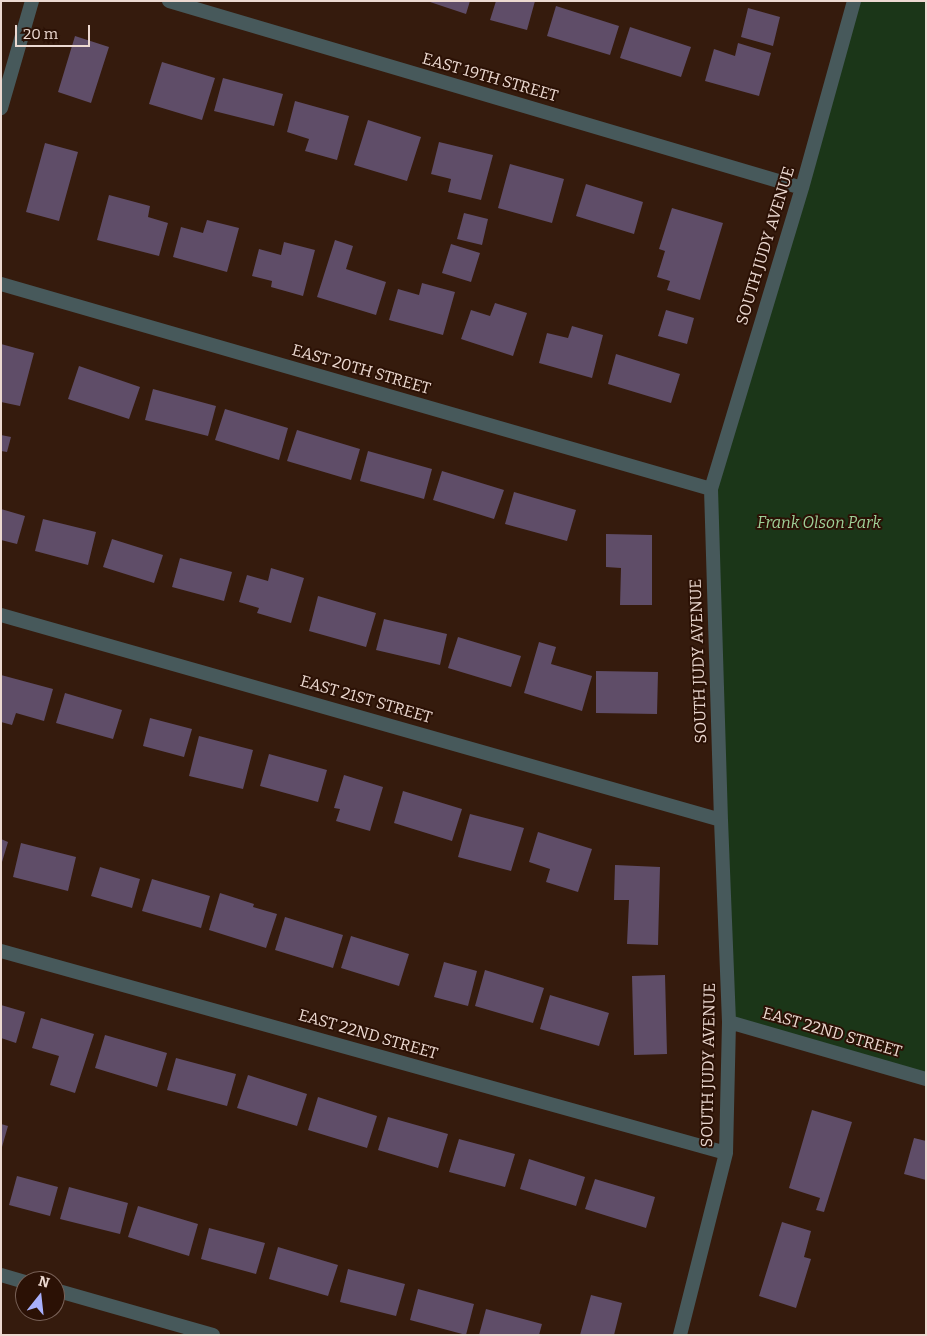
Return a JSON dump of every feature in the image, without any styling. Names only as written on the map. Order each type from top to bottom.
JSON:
[{"type":"street","points":[[1,108],[32,1]]},
{"type":"street","name":"EAST 19TH STREET","points":[[169,1],[802,188]]},
{"type":"street","name":"SOUTH JUDY AVENUE","points":[[680,1335],[726,1153],[729,1022],[711,489],[802,188],[854,1]]},
{"type":"street","name":"EAST 20TH STREET","points":[[1,284],[711,489]]},
{"type":"street","name":"EAST 21ST STREET","points":[[1,615],[721,820]]},
{"type":"street","name":"EAST 22ND STREET","points":[[1,951],[726,1153]]},
{"type":"street","name":"EAST 22ND STREET","points":[[729,1022],[926,1079]]},
{"type":"street","points":[[1,1275],[15,1279]]},
{"type":"street","points":[[65,1293],[213,1335]]},
{"type":"green space","name":"Frank Olson Park","points":[[853,1],[926,1],[926,1079],[729,1022],[711,489]]},
{"type":"building","points":[[427,1],[470,1],[466,14]]},
{"type":"building","points":[[496,1],[535,1],[527,30],[490,20]]},
{"type":"building","points":[[556,6],[619,26],[610,55],[547,36]]},
{"type":"building","points":[[748,8],[780,17],[773,46],[741,37]]},
{"type":"building","points":[[630,27],[691,47],[681,77],[620,58]]},
{"type":"building","points":[[75,36],[109,47],[91,103],[58,92]]},
{"type":"building","points":[[738,43],[771,53],[759,96],[705,81],[714,49],[735,56]]},
{"type":"building","points":[[162,62],[215,78],[202,120],[149,104]]},
{"type":"building","points":[[223,78],[283,94],[274,126],[214,111]]},
{"type":"building","points":[[295,101],[349,116],[337,160],[305,151],[309,139],[287,132]]},
{"type":"building","points":[[368,120],[421,137],[407,181],[354,165]]},
{"type":"building","points":[[439,142],[493,155],[481,200],[448,192],[451,179],[431,174]]},
{"type":"building","points":[[45,143],[78,152],[59,221],[26,212]]},
{"type":"building","points":[[510,164],[564,179],[552,223],[498,208]]},
{"type":"building","points":[[586,184],[643,202],[634,234],[576,216]]},
{"type":"building","points":[[109,195],[150,206],[148,217],[168,223],[159,256],[97,240]]},
{"type":"building","points":[[672,208],[723,223],[700,300],[667,290],[670,281],[657,277],[665,251],[659,249]]},
{"type":"building","points":[[464,213],[488,219],[482,245],[457,239]]},
{"type":"building","points":[[207,220],[239,228],[227,272],[173,257],[181,227],[203,233]]},
{"type":"building","points":[[335,240],[353,246],[346,269],[386,282],[376,315],[317,297]]},
{"type":"building","points":[[284,242],[315,250],[303,296],[271,287],[272,281],[252,276],[259,249],[281,255]]},
{"type":"building","points":[[451,244],[480,253],[471,282],[442,273]]},
{"type":"building","points":[[422,283],[455,292],[443,335],[389,320],[398,289],[419,295]]},
{"type":"building","points":[[495,303],[527,313],[513,356],[461,339],[471,310],[490,316]]},
{"type":"building","points":[[666,310],[694,318],[687,344],[658,336]]},
{"type":"building","points":[[572,326],[603,335],[592,378],[539,363],[547,333],[568,338]]},
{"type":"building","points":[[1,344],[34,353],[20,406],[1,402]]},
{"type":"building","points":[[616,354],[680,374],[671,403],[608,384]]},
{"type":"building","points":[[79,366],[140,387],[129,419],[68,399]]},
{"type":"building","points":[[153,389],[216,406],[208,436],[145,420]]},
{"type":"building","points":[[225,409],[288,428],[279,460],[215,440]]},
{"type":"building","points":[[297,430],[360,449],[351,480],[287,461]]},
{"type":"building","points":[[1,435],[11,437],[7,452],[1,451]]},
{"type":"building","points":[[368,451],[432,469],[424,499],[360,481]]},
{"type":"building","points":[[442,471],[504,490],[494,519],[433,500]]},
{"type":"building","points":[[514,492],[576,510],[567,541],[505,524]]},
{"type":"building","points":[[1,509],[25,516],[17,544],[1,540]]},
{"type":"building","points":[[43,519],[96,532],[88,565],[35,551]]},
{"type":"building","points":[[606,534],[652,535],[652,605],[620,605],[621,568],[606,567]]},
{"type":"building","points":[[112,539],[163,555],[154,583],[103,567]]},
{"type":"building","points":[[180,558],[232,572],[224,601],[172,587]]},
{"type":"building","points":[[271,568],[304,578],[291,623],[257,613],[259,608],[239,602],[247,575],[268,581]]},
{"type":"building","points":[[318,596],[376,613],[366,647],[309,631]]},
{"type":"building","points":[[384,619],[447,634],[440,665],[376,650]]},
{"type":"building","points":[[458,637],[521,656],[511,687],[448,668]]},
{"type":"building","points":[[539,642],[556,647],[551,664],[592,676],[582,711],[524,693]]},
{"type":"building","points":[[596,671],[658,672],[657,714],[596,713]]},
{"type":"building","points":[[1,675],[53,689],[44,721],[16,713],[12,725],[1,722]]},
{"type":"building","points":[[65,693],[122,710],[113,739],[56,723]]},
{"type":"building","points":[[150,718],[192,729],[184,757],[143,746]]},
{"type":"building","points":[[199,736],[253,750],[243,789],[189,776]]},
{"type":"building","points":[[269,754],[327,770],[318,802],[260,786]]},
{"type":"building","points":[[344,775],[383,787],[370,831],[336,821],[340,809],[334,808]]},
{"type":"building","points":[[403,791],[462,809],[452,841],[394,823]]},
{"type":"building","points":[[470,814],[524,828],[511,871],[458,857]]},
{"type":"building","points":[[538,832],[592,849],[578,892],[546,882],[550,869],[529,862]]},
{"type":"building","points":[[1,839],[8,842],[2,862],[1,862]]},
{"type":"building","points":[[21,843],[76,857],[68,891],[13,877]]},
{"type":"building","points":[[615,865],[660,867],[658,945],[627,944],[629,900],[614,900]]},
{"type":"building","points":[[100,867],[140,879],[132,908],[91,896]]},
{"type":"building","points":[[152,879],[210,896],[201,928],[142,911]]},
{"type":"building","points":[[220,893],[254,904],[253,907],[277,914],[266,948],[209,930]]},
{"type":"building","points":[[285,917],[343,935],[333,968],[275,950]]},
{"type":"building","points":[[351,936],[409,954],[399,986],[341,968]]},
{"type":"building","points":[[444,962],[477,971],[468,1006],[434,997]]},
{"type":"building","points":[[485,970],[544,988],[533,1023],[475,1006]]},
{"type":"building","points":[[665,975],[667,1054],[634,1055],[632,976]]},
{"type":"building","points":[[550,995],[609,1013],[599,1046],[540,1029]]},
{"type":"building","points":[[1,1005],[25,1012],[16,1043],[1,1038]]},
{"type":"building","points":[[41,1018],[94,1034],[75,1093],[50,1085],[59,1056],[32,1048]]},
{"type":"building","points":[[105,1035],[167,1053],[157,1087],[95,1068]]},
{"type":"building","points":[[176,1058],[236,1074],[227,1106],[167,1090]]},
{"type":"building","points":[[248,1075],[307,1094],[297,1126],[237,1108]]},
{"type":"building","points":[[318,1097],[377,1116],[367,1148],[308,1130]]},
{"type":"building","points":[[812,1110],[852,1122],[824,1212],[816,1210],[820,1198],[789,1188]]},
{"type":"building","points":[[388,1117],[448,1134],[438,1168],[378,1150]]},
{"type":"building","points":[[1,1124],[8,1126],[2,1147],[1,1147]]},
{"type":"building","points":[[914,1138],[926,1141],[926,1180],[904,1174]]},
{"type":"building","points":[[459,1139],[515,1154],[505,1187],[449,1172]]},
{"type":"building","points":[[529,1159],[585,1177],[576,1206],[520,1189]]},
{"type":"building","points":[[17,1176],[58,1187],[50,1216],[9,1205]]},
{"type":"building","points":[[595,1179],[655,1197],[646,1228],[585,1209]]},
{"type":"building","points":[[69,1187],[128,1203],[120,1234],[60,1219]]},
{"type":"building","points":[[138,1206],[198,1224],[189,1256],[128,1237]]},
{"type":"building","points":[[782,1222],[811,1231],[804,1257],[811,1259],[796,1308],[759,1296]]},
{"type":"building","points":[[209,1228],[265,1243],[256,1274],[201,1259]]},
{"type":"building","points":[[278,1247],[338,1265],[328,1296],[269,1279]]},
{"type":"building","points":[[348,1269],[405,1284],[396,1316],[340,1302]]},
{"type":"building","points":[[418,1289],[474,1304],[466,1335],[410,1320]]},
{"type":"building","points":[[591,1295],[622,1303],[614,1335],[580,1335]]},
{"type":"building","points":[[486,1309],[542,1324],[539,1335],[479,1335]]}]
